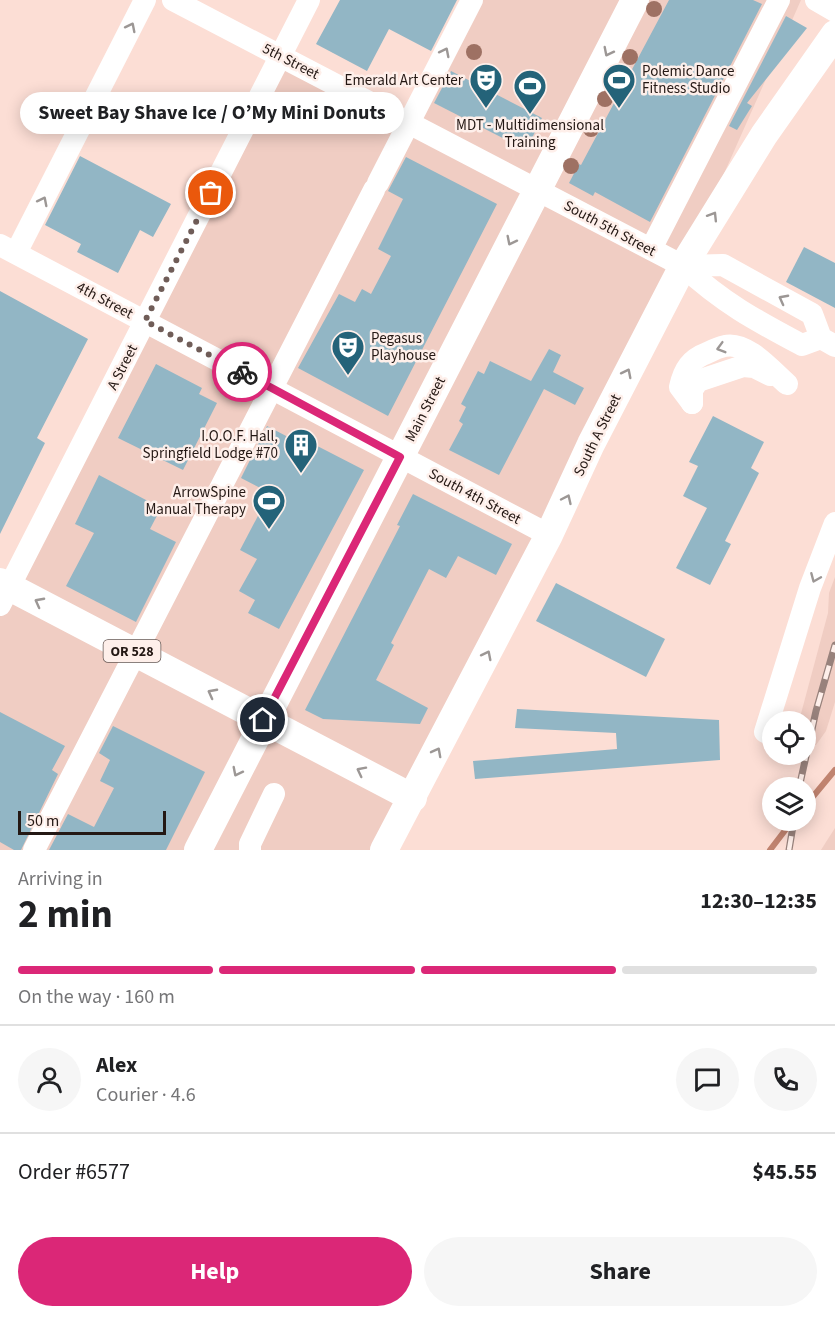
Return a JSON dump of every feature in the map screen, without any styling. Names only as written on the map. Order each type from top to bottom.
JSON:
[{"type":"main road","name":"Main Street","points":[[198,850],[635,0]]},
{"type":"main road","name":"South A Street","points":[[384,850],[549,536],[591,444],[683,266],[764,135],[835,34]]},
{"type":"main road","name":"OR 528","points":[[3,591],[136,653],[413,798]]},
{"type":"street","points":[[8,249],[145,0]]},
{"type":"street","name":"5th Street","points":[[173,0],[538,189]]},
{"type":"street","name":"A Street","points":[[3,591],[145,321],[309,0]]},
{"type":"street","points":[[34,850],[472,0]]},
{"type":"street","points":[[651,249],[779,0]]},
{"type":"street","points":[[816,0],[835,11]]},
{"type":"street","name":"South 5th Street","points":[[538,189],[683,266],[721,299],[802,345],[828,342],[812,314],[723,265],[683,266]]},
{"type":"street","name":"4th Street","points":[[8,249],[400,457]]},
{"type":"street","name":"South 4th Street","points":[[400,457],[549,536]]},
{"type":"street","points":[[772,711],[810,588],[835,523]]},
{"type":"street","points":[[250,850],[250,844],[274,794]]},
{"type":"shaded area","points":[[472,0],[801,0],[683,266],[378,850],[0,850],[0,602],[281,56],[409,122]]},
{"type":"shaded area","points":[[835,577],[835,702],[826,731],[816,745],[816,711],[802,711],[828,613],[829,593]]},
{"type":"shaded area","points":[[835,828],[835,850],[821,850],[826,842]]},
{"type":"building","points":[[340,0],[457,0],[431,51],[389,29],[367,71],[316,44]]},
{"type":"building","points":[[669,0],[753,0],[762,4],[650,222],[595,192],[593,196],[569,183],[579,164],[581,165]]},
{"type":"building","points":[[786,16],[807,28],[747,103],[752,106],[737,130],[729,126]]},
{"type":"building","name":"Emerald Art Center","points":[[451,71],[542,118],[526,150],[434,103]]},
{"type":"building","points":[[80,156],[171,204],[153,237],[140,230],[118,273],[77,252],[81,244],[45,225]]},
{"type":"building","points":[[406,157],[497,204],[388,416],[298,368],[339,294],[355,302],[362,289],[371,294],[391,256],[378,249],[403,199],[388,191]]},
{"type":"building","points":[[804,247],[835,263],[835,308],[786,282]]},
{"type":"building","points":[[0,291],[88,339],[37,438],[45,443],[0,534]]},
{"type":"building","points":[[549,349],[561,355],[553,372],[584,388],[575,405],[544,389],[499,475],[449,450],[463,424],[459,421],[466,407],[461,404],[478,371],[484,374],[490,361],[531,381]]},
{"type":"building","points":[[156,364],[202,388],[199,394],[217,403],[183,470],[118,438]]},
{"type":"building","points":[[713,416],[764,442],[751,468],[759,473],[725,541],[731,544],[710,585],[676,568],[707,508],[683,496],[698,466],[689,462]]},
{"type":"building","points":[[267,426],[290,438],[292,433],[364,470],[279,629],[248,613],[255,600],[239,591],[257,559],[240,550],[270,493],[241,478]]},
{"type":"building","points":[[99,475],[161,508],[150,529],[176,542],[136,622],[66,586],[94,533],[75,524]]},
{"type":"building","points":[[413,494],[512,544],[496,575],[458,556],[446,578],[429,569],[391,643],[394,645],[376,680],[428,708],[420,724],[323,719],[305,710],[400,526],[397,525]]},
{"type":"building","points":[[556,583],[665,639],[646,677],[536,621]]},
{"type":"building","points":[[517,709],[719,720],[720,760],[475,779],[473,761],[617,749],[616,733],[515,728]]},
{"type":"building","points":[[0,712],[65,746],[52,770],[58,774],[21,850],[14,850],[0,842]]},
{"type":"building","points":[[113,726],[205,772],[166,850],[49,850],[68,814],[94,827],[114,788],[100,781],[110,760],[99,753]]},
{"type":"waterway","points":[[816,793],[835,770]]},
{"type":"waterway","points":[[770,850],[785,831]]},
{"type":"railway","points":[[801,777],[816,711],[835,645]]},
{"type":"railway","points":[[789,850],[792,831]]},
{"type":"way so far","points":[[211,193],[145,321],[242,372]]},
{"type":"place","name":"Emerald Art Center","points":[[486,109]]},
{"type":"place","name":"Polemic Dance Fitness Studio","points":[[619,109]]},
{"type":"place","name":"MDT - Multidimensional Training","points":[[530,115]]},
{"type":"place","name":"Sweet Bay Shave Ice / O’My Mini Donuts","points":[[211,193]]},
{"type":"place","name":"Pegasus Playhouse","points":[[348,376]]},
{"type":"place","name":"I.O.O.F. Hall, Springfield Lodge #70","points":[[301,474]]},
{"type":"place","name":"ArrowSpine Manual Therapy","points":[[269,530]]},
{"type":"route","points":[[242,372],[400,457],[263,720]]}]
